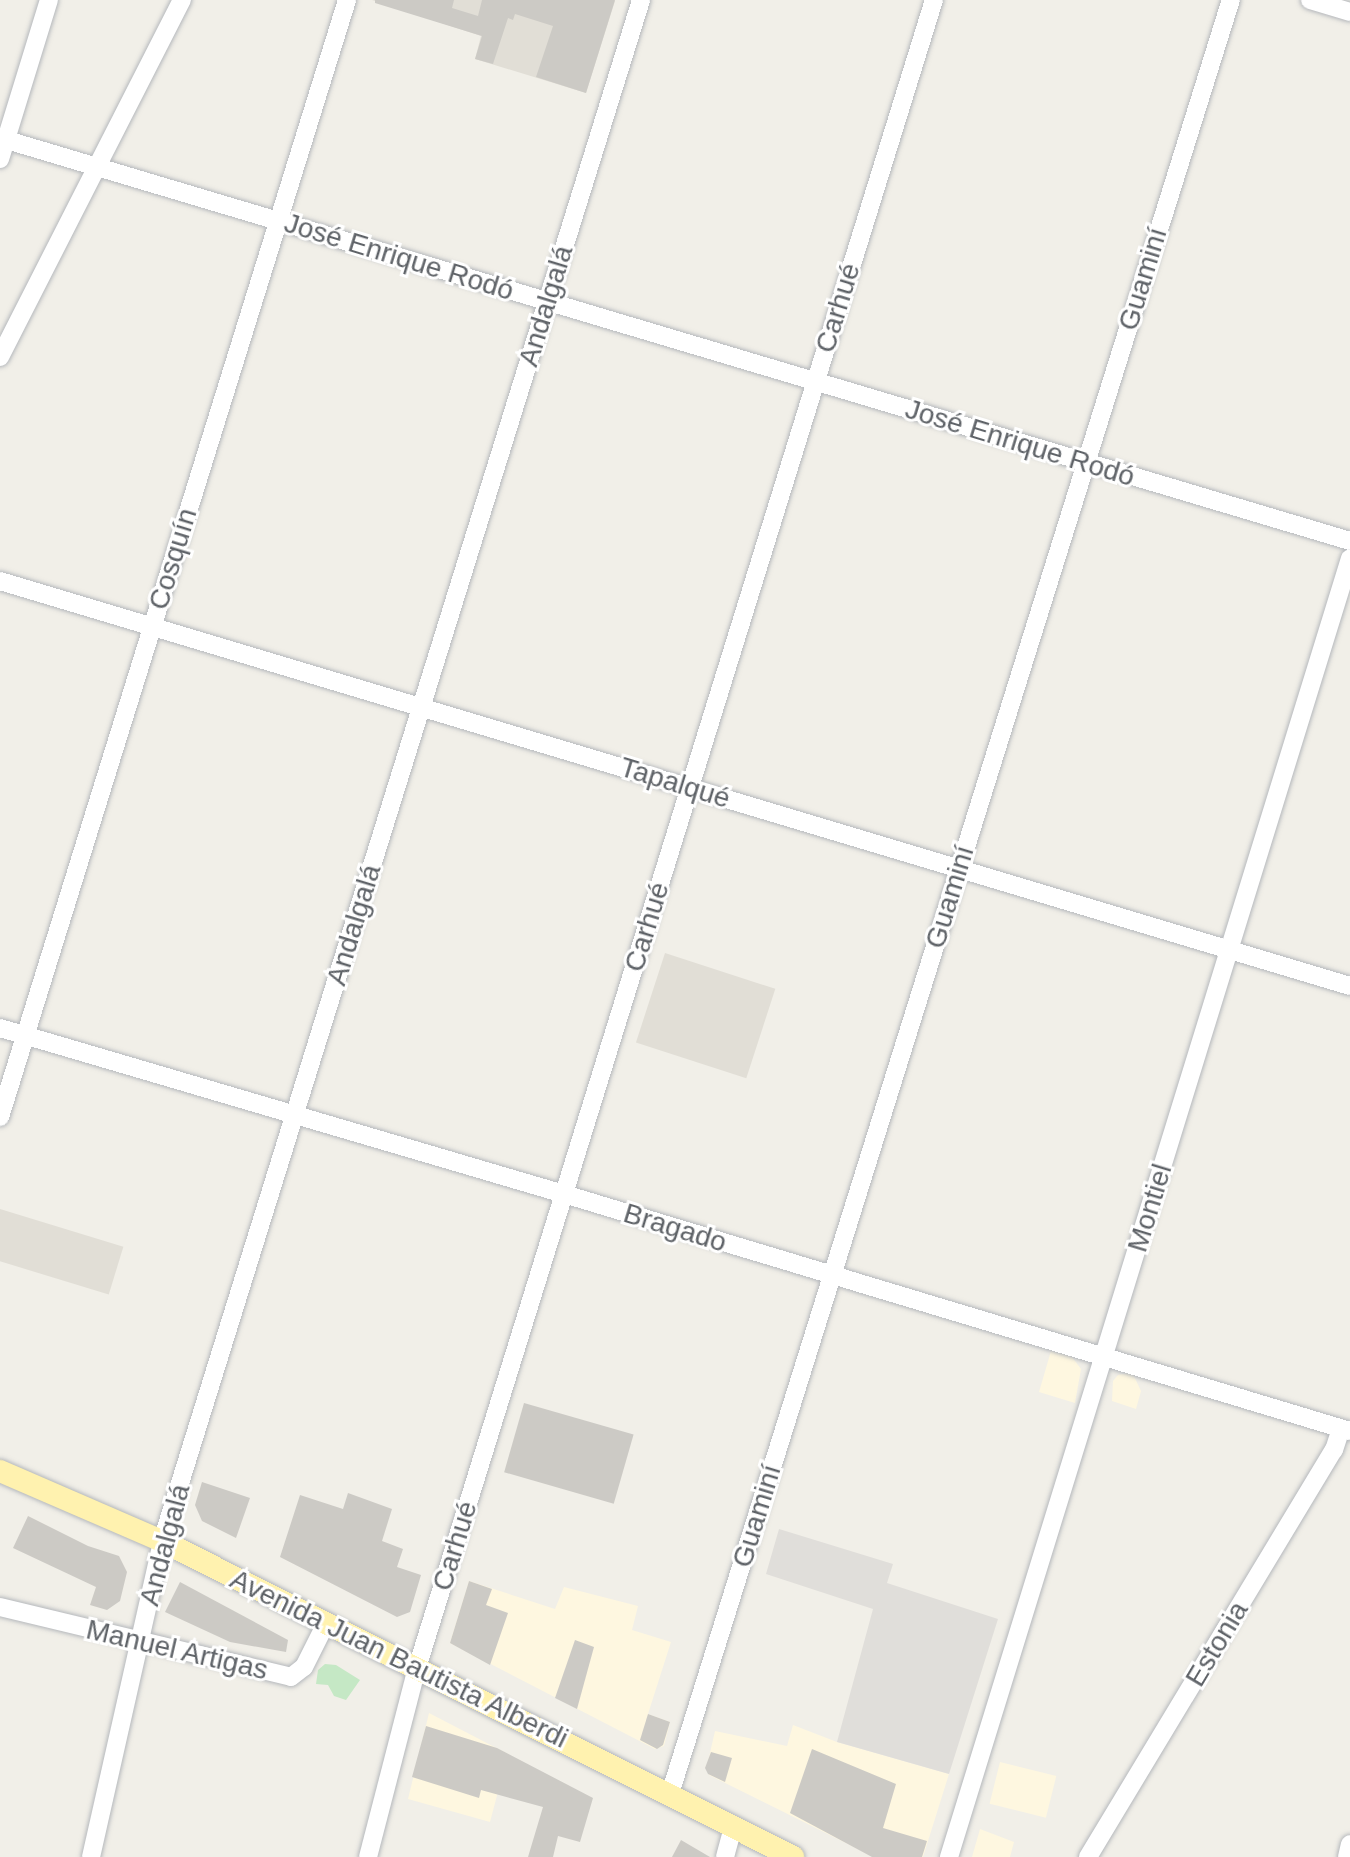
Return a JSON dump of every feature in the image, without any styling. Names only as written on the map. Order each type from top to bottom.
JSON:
[{"type":"main road","name":"Avenida Juan Bautista Alberdi","points":[[0,1471],[162,1541],[793,1857]]},
{"type":"street","points":[[0,159],[3,139],[49,0]]},
{"type":"street","points":[[0,356],[182,0]]},
{"type":"street","name":"Cosquín","points":[[0,1117],[347,0]]},
{"type":"street","name":"Andalgalá","points":[[91,1857],[162,1541],[641,0]]},
{"type":"street","name":"Carhué","points":[[368,1857],[417,1668],[934,0]]},
{"type":"street","name":"Guaminí","points":[[670,1794],[1231,0]]},
{"type":"street","points":[[1310,0],[1350,12]]},
{"type":"street","name":"José Enrique Rodó","points":[[3,139],[1350,541]]},
{"type":"street","name":"Montiel","points":[[949,1857],[1350,558]]},
{"type":"street","name":"Tapalqué","points":[[0,581],[1350,986]]},
{"type":"street","name":"Bragado","points":[[0,1028],[564,1194],[1345,1430]]},
{"type":"street","name":"Estonia","points":[[1088,1857],[1345,1430]]},
{"type":"street","name":"Manuel Artigas","points":[[0,1607],[291,1677],[304,1667],[326,1623]]},
{"type":"street","points":[[725,1857],[733,1827]]},
{"type":"street","points":[[1347,1857],[1350,1844]]},
{"type":"shaded area","points":[[372,0],[615,1],[586,93],[475,59],[481,36]]},
{"type":"shaded area","points":[[665,953],[775,989],[746,1078],[636,1042]]},
{"type":"shaded area","points":[[0,1209],[123,1247],[109,1295],[0,1261]]},
{"type":"shaded area","points":[[1051,1351],[1072,1357],[1081,1369],[1075,1403],[1039,1392]]},
{"type":"shaded area","points":[[1132,1372],[1141,1391],[1136,1409],[1112,1401],[1113,1381],[1118,1375]]},
{"type":"shaded area","points":[[779,1529],[893,1564],[887,1583],[998,1619],[949,1774],[837,1742],[873,1609],[766,1574]]},
{"type":"shaded area","points":[[469,1581],[555,1609],[564,1587],[638,1606],[632,1630],[671,1642],[648,1714],[670,1722],[664,1746],[655,1749],[450,1643]]},
{"type":"shaded area","points":[[429,1713],[508,1754],[490,1822],[408,1799]]},
{"type":"shaded area","points":[[793,1725],[837,1742],[949,1774],[923,1857],[874,1857],[709,1775],[707,1766],[715,1731],[787,1746]]},
{"type":"shaded area","points":[[1000,1762],[1056,1776],[1046,1818],[990,1804]]},
{"type":"shaded area","points":[[980,1829],[1014,1842],[1010,1857],[972,1857]]},
{"type":"green space","points":[[325,1664],[336,1665],[360,1680],[346,1700],[334,1696],[328,1685],[316,1684],[318,1670]]},
{"type":"building","points":[[375,0],[454,0],[452,8],[478,16],[482,0],[615,0],[586,93],[536,77],[553,26],[515,14],[513,20],[508,18],[493,64],[475,59],[482,36],[375,3]]},
{"type":"building","points":[[524,1403],[634,1434],[614,1504],[504,1472]]},
{"type":"building","points":[[202,1482],[250,1498],[236,1538],[202,1521],[195,1505]]},
{"type":"building","points":[[348,1493],[392,1509],[382,1541],[403,1549],[397,1567],[421,1575],[410,1612],[397,1617],[280,1557],[300,1495],[343,1509]]},
{"type":"building","points":[[28,1516],[88,1546],[119,1556],[127,1572],[120,1601],[107,1610],[90,1605],[96,1587],[13,1548]]},
{"type":"building","points":[[469,1581],[492,1589],[486,1605],[508,1613],[490,1665],[450,1643]]},
{"type":"building","points":[[180,1582],[288,1640],[286,1652],[230,1642],[165,1612]]},
{"type":"building","points":[[575,1640],[594,1647],[577,1709],[555,1698]]},
{"type":"building","points":[[648,1714],[670,1722],[663,1745],[657,1749],[640,1740]]},
{"type":"building","points":[[426,1726],[497,1748],[593,1798],[580,1842],[558,1836],[553,1857],[528,1857],[543,1807],[481,1790],[479,1798],[412,1777]]},
{"type":"building","points":[[812,1749],[896,1784],[883,1828],[927,1841],[922,1857],[872,1857],[790,1813]]},
{"type":"building","points":[[711,1752],[732,1758],[725,1782],[708,1774],[705,1768]]},
{"type":"building","points":[[681,1840],[710,1857],[672,1857]]}]
